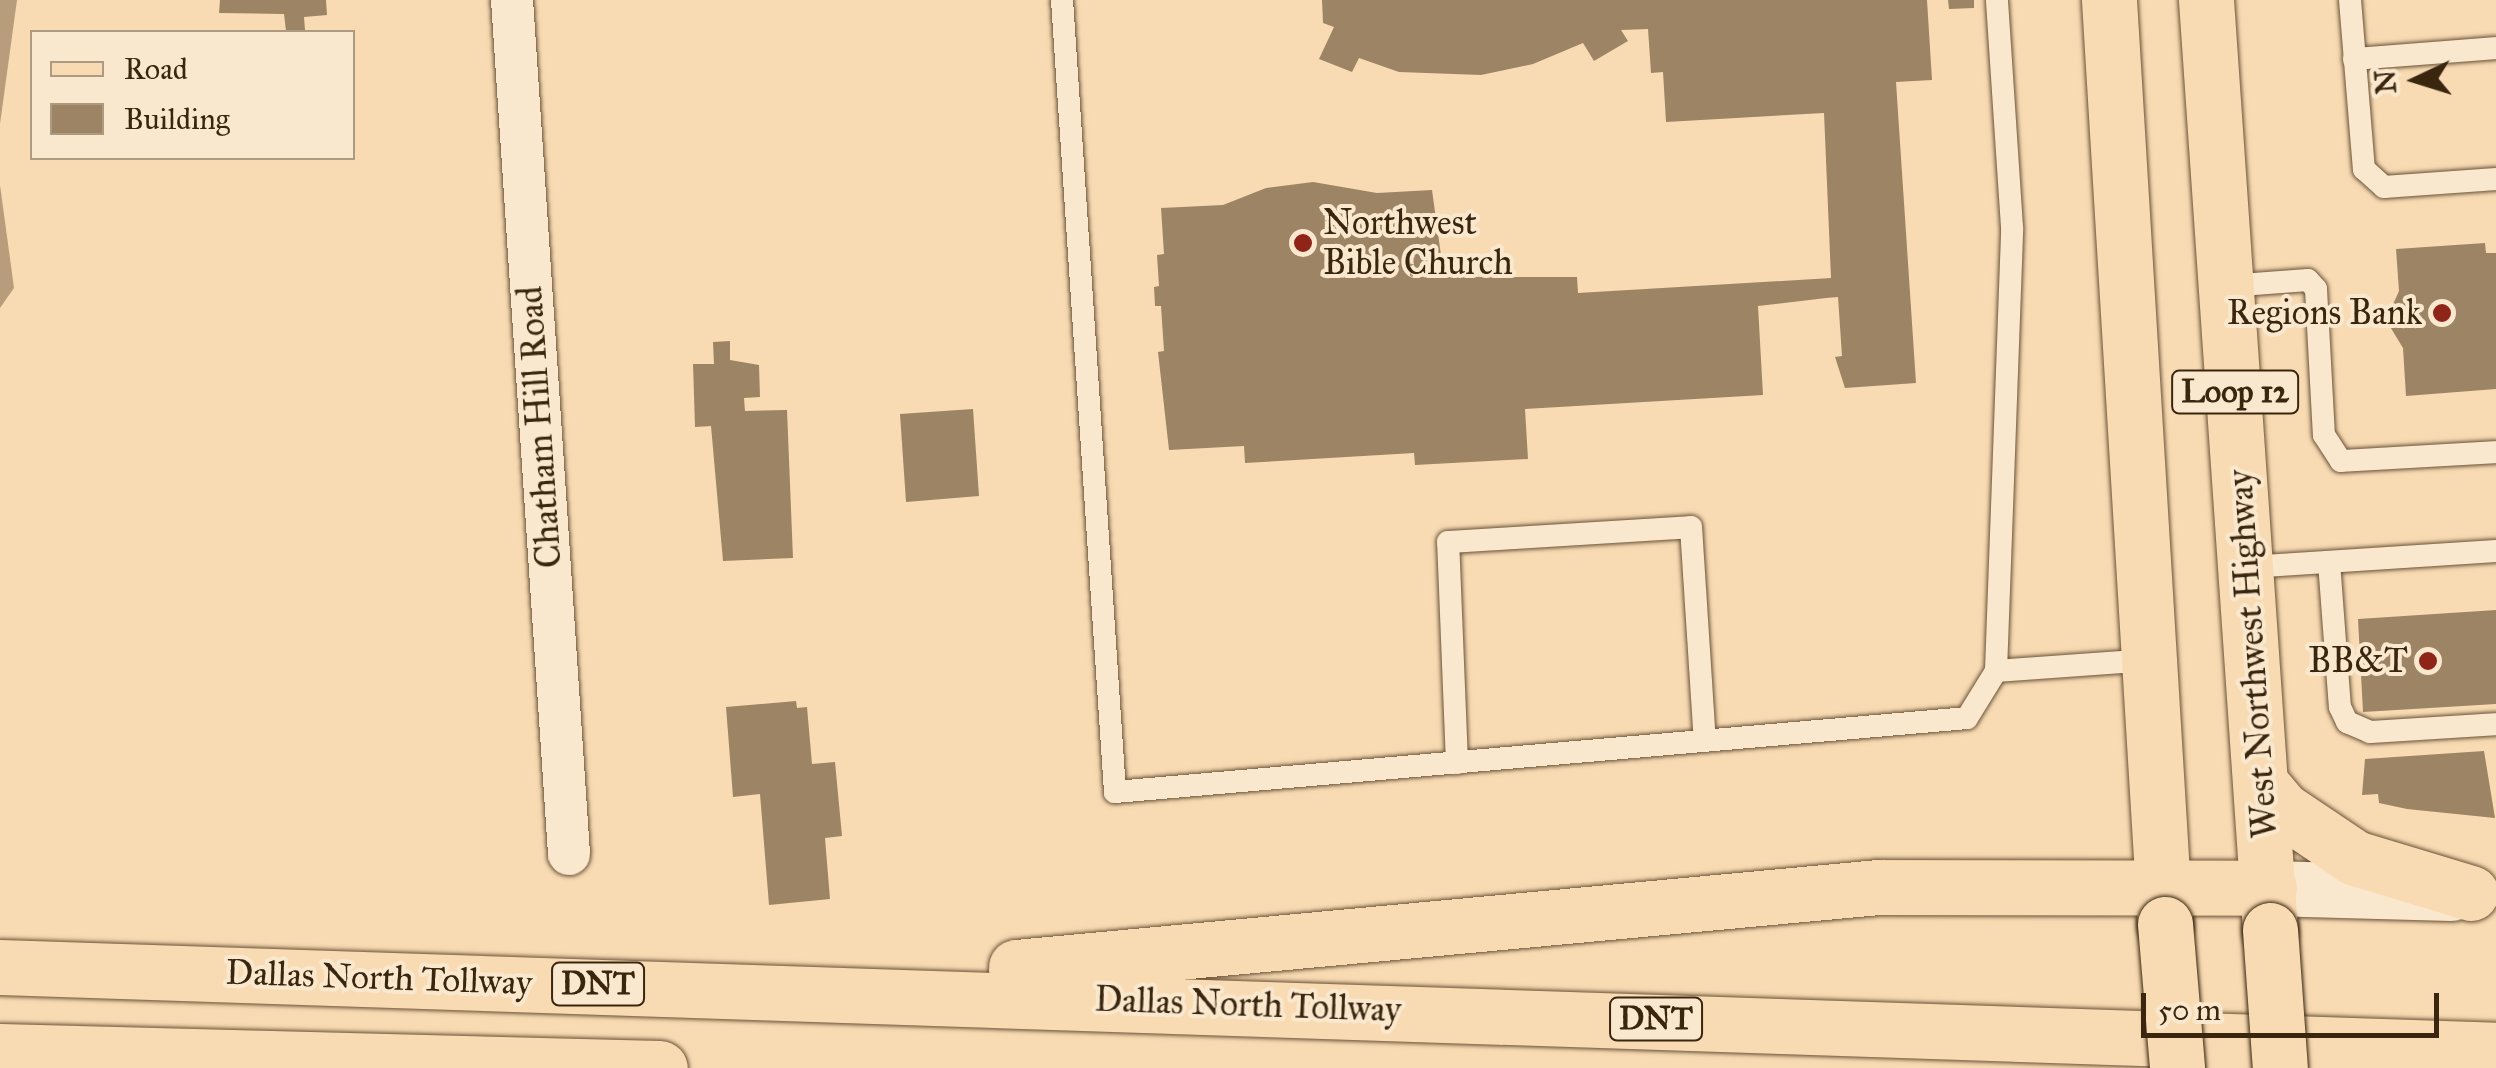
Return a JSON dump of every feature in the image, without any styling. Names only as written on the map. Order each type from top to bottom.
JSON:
[{"type":"main road","name":"Loop 12","points":[[2109,0],[2177,1068]]},
{"type":"main road","name":"West Northwest Highway","points":[[2206,0],[2280,1068]]},
{"type":"main road","points":[[2262,784],[2282,810],[2354,858],[2483,895]]},
{"type":"main road","points":[[816,990],[1879,887],[2270,909],[2483,895]]},
{"type":"main road","name":"Dallas North Tollway","points":[[0,967],[816,990],[2496,1050]]},
{"type":"main road","points":[[0,1051],[660,1068]]},
{"type":"street","name":"Chatham Hill Road","points":[[512,0],[568,854]]},
{"type":"lane","points":[[1062,0],[1115,792],[1967,718],[1996,671],[2012,227],[1997,0]]},
{"type":"lane","points":[[2350,0],[2364,168],[2384,187],[2496,179]]},
{"type":"lane","points":[[2354,59],[2496,48]]},
{"type":"lane","points":[[2227,286],[2308,280],[2316,289],[2324,435],[2341,462],[2496,452]]},
{"type":"lane","points":[[1457,763],[1448,542],[1690,527],[1705,741]]},
{"type":"lane","points":[[2248,567],[2496,551]]},
{"type":"lane","points":[[2328,562],[2340,707],[2347,722],[2370,732],[2496,724]]},
{"type":"lane","points":[[1996,671],[2150,660]]},
{"type":"shaded area","points":[[0,0],[17,0],[0,124]]},
{"type":"shaded area","points":[[0,185],[14,288],[0,308]]},
{"type":"building","points":[[220,0],[326,0],[327,15],[304,17],[305,30],[286,30],[284,14],[219,13]]},
{"type":"building","name":"Northwest Bible Church","points":[[1322,0],[1927,0],[1932,80],[1896,82],[1916,383],[1845,388],[1835,357],[1842,356],[1838,297],[1826,298],[1758,306],[1763,395],[1525,409],[1528,459],[1415,465],[1414,453],[1245,463],[1244,446],[1169,450],[1158,352],[1164,351],[1161,306],[1155,306],[1154,287],[1159,286],[1157,255],[1164,254],[1161,208],[1223,205],[1266,188],[1313,182],[1377,193],[1432,190],[1444,277],[1577,277],[1578,293],[1831,278],[1824,113],[1666,122],[1663,72],[1651,73],[1648,29],[1621,30],[1628,41],[1594,61],[1583,43],[1533,64],[1481,75],[1399,72],[1359,58],[1352,72],[1319,59],[1334,27],[1323,23]]},
{"type":"building","points":[[1948,0],[1974,0],[1974,8],[1949,9]]},
{"type":"building","name":"Regions Bank","points":[[2485,243],[2486,253],[2496,253],[2496,389],[2406,396],[2403,348],[2386,320],[2399,291],[2396,249]]},
{"type":"building","points":[[730,341],[730,360],[759,365],[760,397],[744,398],[745,411],[787,410],[793,558],[723,561],[711,426],[695,427],[693,364],[714,364],[713,342]]},
{"type":"building","points":[[973,409],[979,496],[906,502],[900,414]]},
{"type":"building","name":"BB&T","points":[[2496,610],[2496,704],[2363,712],[2358,619]]},
{"type":"building","points":[[796,701],[797,708],[807,707],[812,764],[835,762],[842,836],[825,838],[830,899],[769,905],[760,794],[733,797],[726,707]]},
{"type":"building","points":[[2484,751],[2495,818],[2407,809],[2379,803],[2378,794],[2362,795],[2365,759]]},
{"type":"place","name":"Northwest Bible Church","points":[[1303,243]]},
{"type":"place","name":"Regions Bank","points":[[2442,313]]},
{"type":"place","name":"BB&T","points":[[2428,661]]}]
